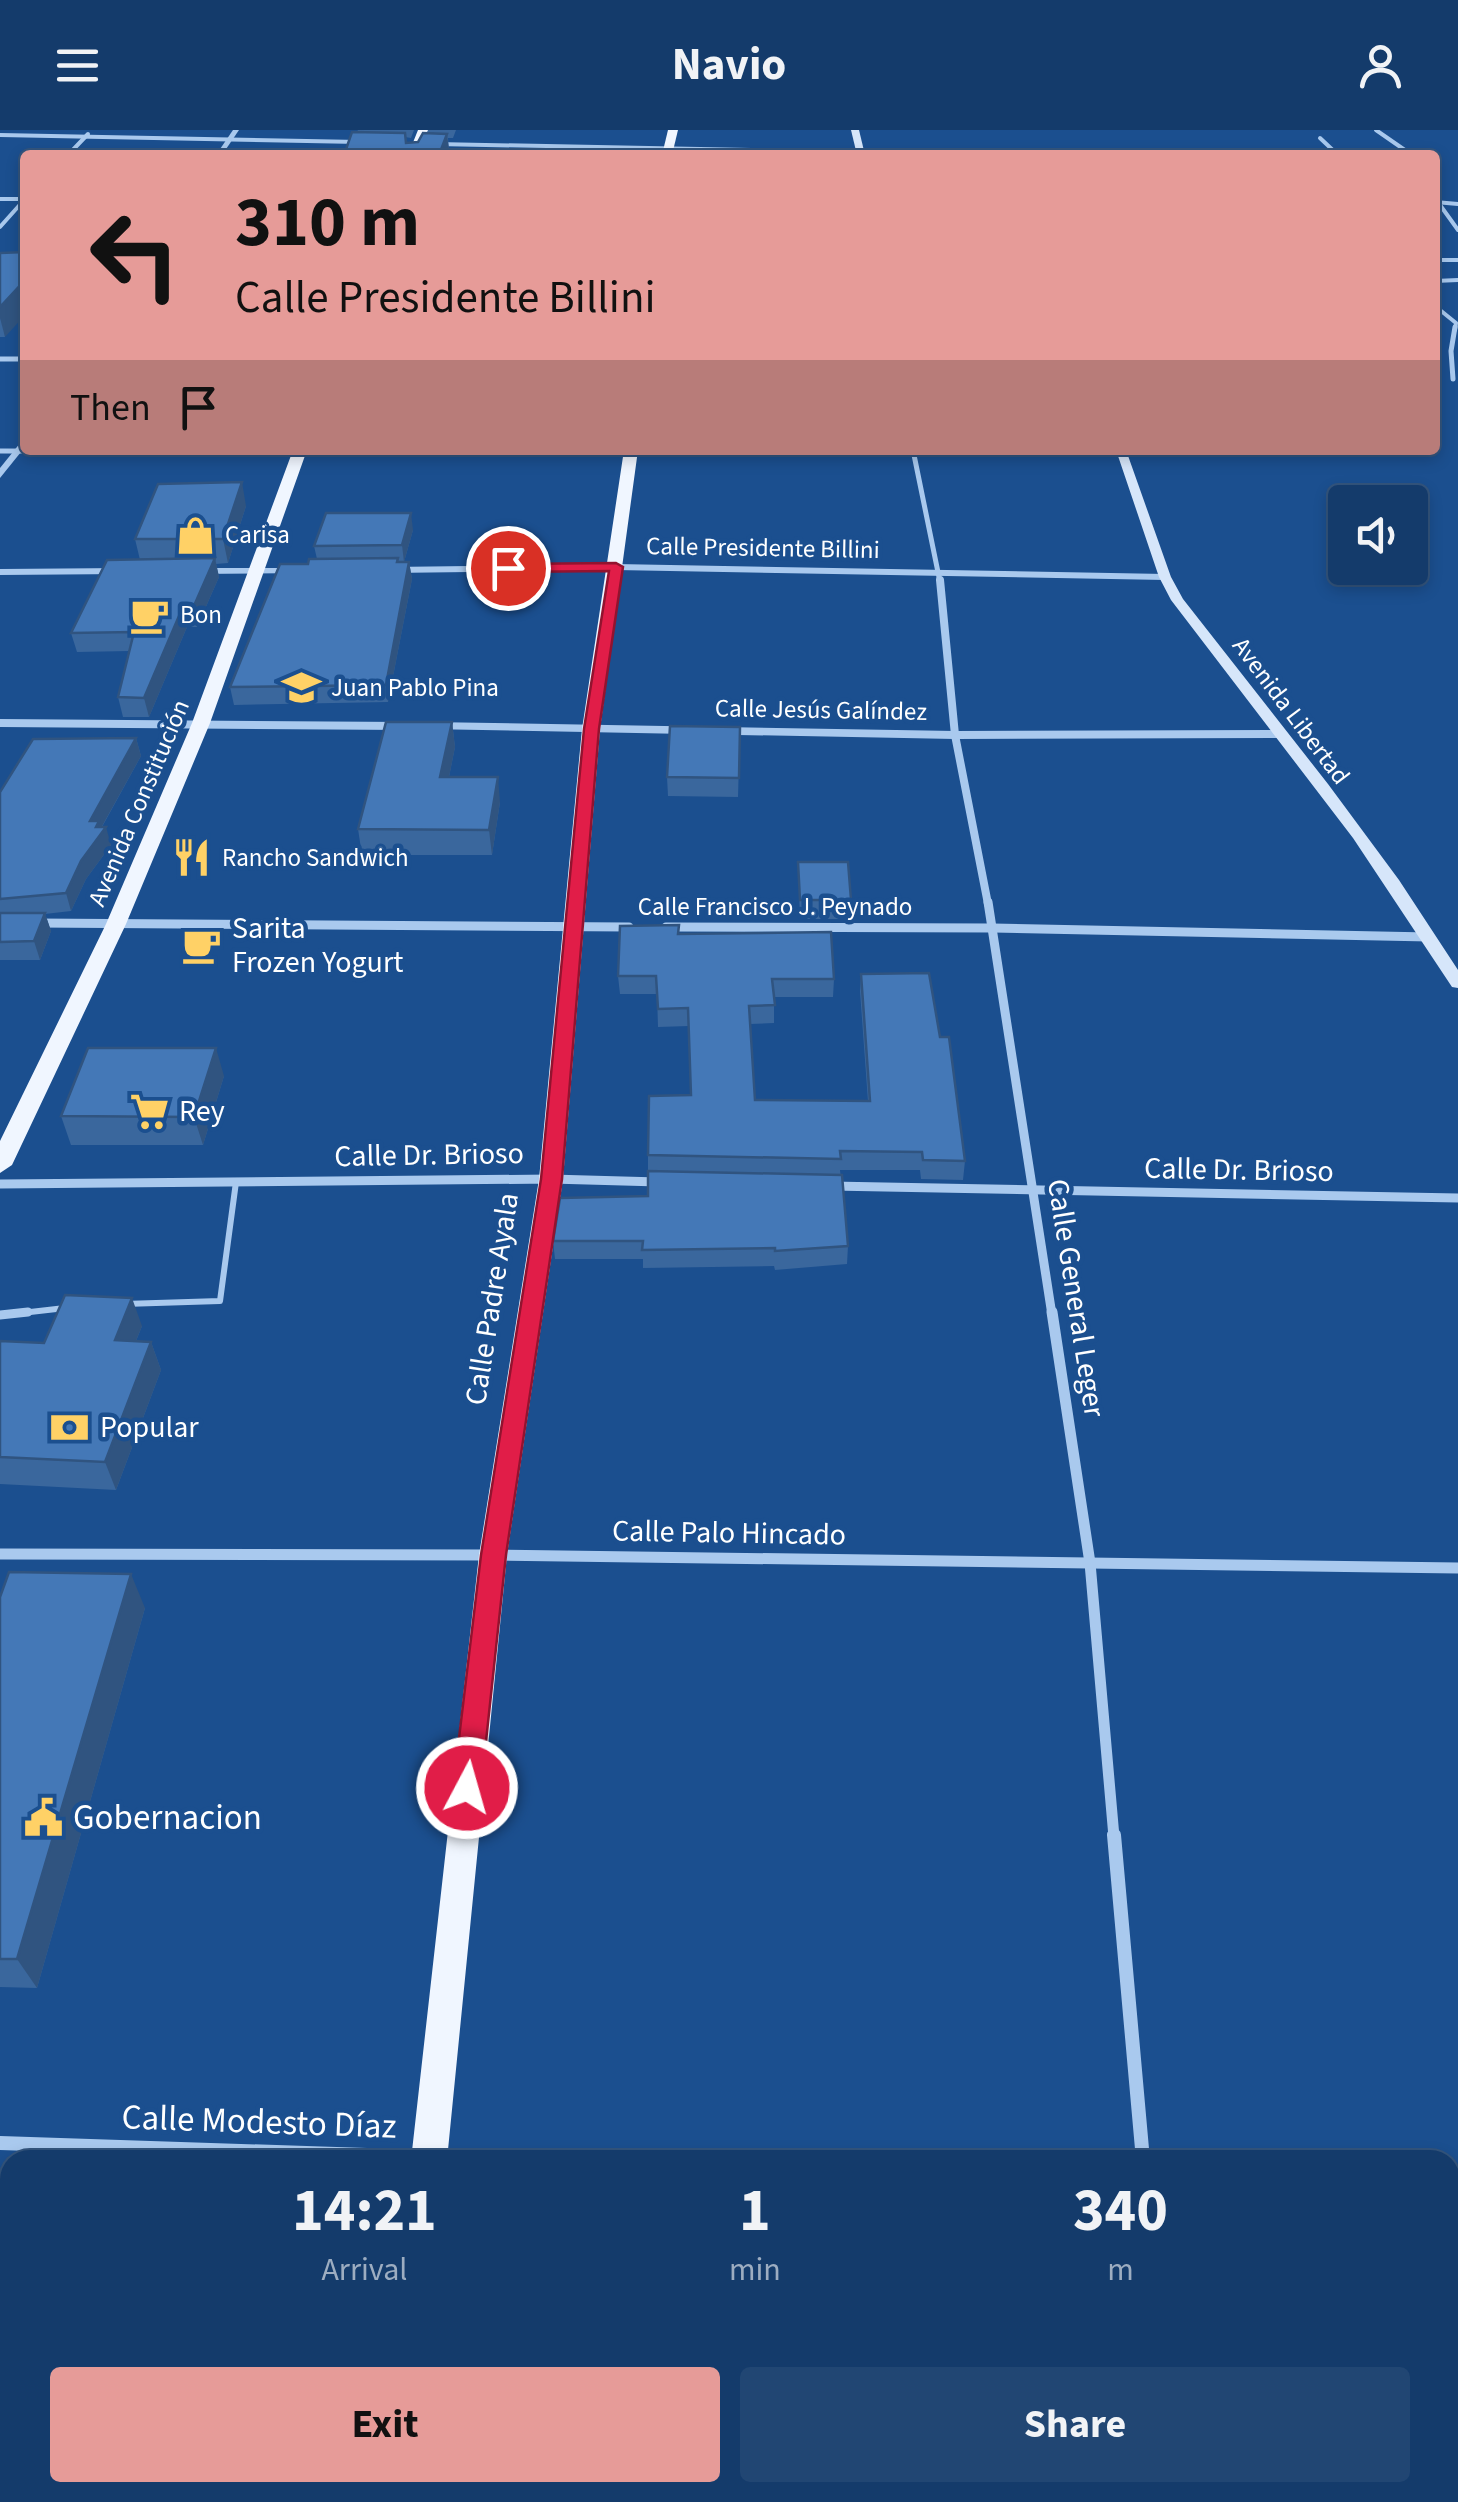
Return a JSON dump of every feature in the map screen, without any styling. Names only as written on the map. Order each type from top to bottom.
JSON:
[{"type":"main road","points":[[415,149],[423,130]]},
{"type":"main road","name":"Avenida Constitución","points":[[0,1165],[116,924],[201,723],[298,455]]},
{"type":"main road","name":"Calle Padre Ayala","points":[[430,2150],[494,1555],[552,1179],[592,729],[630,455]]},
{"type":"main road","name":"Avenida Libertad","points":[[1122,455],[1177,600],[1282,734],[1430,937],[1458,983]]},
{"type":"street","points":[[73,150],[92,130]]},
{"type":"street","points":[[222,150],[236,130]]},
{"type":"street","points":[[1376,130],[1405,150]]},
{"type":"street","points":[[0,135],[360,142]]},
{"type":"street","points":[[1320,138],[1333,150]]},
{"type":"street","points":[[415,149],[542,150]]},
{"type":"street","points":[[0,226],[20,204]]},
{"type":"street","points":[[1440,206],[1458,230]]},
{"type":"street","points":[[1440,308],[1456,323],[1451,351],[1455,374]]},
{"type":"street","points":[[0,475],[20,448]]},
{"type":"street","points":[[0,451],[18,451]]},
{"type":"street","name":"Calle General Leger","points":[[914,455],[939,574],[955,735],[992,928],[1090,1562],[1143,2150]]},
{"type":"street","name":"Calle Presidente Billini","points":[[368,570],[616,567],[1165,576]]},
{"type":"street","points":[[176,571],[312,570]]},
{"type":"street","points":[[0,572],[137,571]]},
{"type":"street","name":"Calle Jesús Galíndez","points":[[0,723],[955,735],[1282,734]]},
{"type":"street","name":"Calle Francisco J. Peynado","points":[[20,923],[992,928],[1430,937]]},
{"type":"street","name":"Calle Dr. Brioso","points":[[0,1184],[552,1179],[667,1182]]},
{"type":"street","name":"Calle Dr. Brioso","points":[[820,1186],[1458,1198]]},
{"type":"street","name":"Calle Palo Hincado","points":[[0,1554],[494,1555],[1458,1568]]},
{"type":"street","name":"Calle Modesto Díaz","points":[[0,2143],[188,2150]]},
{"type":"lane","points":[[104,1305],[220,1301],[236,1182]]},
{"type":"lane","points":[[0,1314],[68,1308]]},
{"type":"building","points":[[352,132],[405,133],[406,143],[418,142],[423,133],[447,134],[441,150],[346,150]]},
{"type":"building","points":[[20,252],[20,285],[0,307],[0,253]]},
{"type":"building","points":[[242,482],[223,539],[135,539],[158,484]]},
{"type":"building","points":[[326,513],[411,513],[402,545],[314,546]]},
{"type":"building","points":[[215,558],[193,608],[182,609],[144,698],[118,697],[134,632],[71,633],[107,560]]},
{"type":"building","points":[[398,558],[397,562],[409,562],[386,685],[230,687],[280,564],[308,564],[309,559]]},
{"type":"building","points":[[386,722],[452,722],[440,777],[498,777],[489,830],[358,829]]},
{"type":"building","points":[[670,726],[740,727],[739,778],[667,777]]},
{"type":"building","points":[[136,738],[90,821],[99,821],[96,827],[106,827],[81,861],[66,893],[0,899],[0,792],[33,739]]},
{"type":"building","points":[[798,862],[848,862],[851,900],[800,900]]},
{"type":"building","points":[[0,913],[45,913],[34,941],[0,942]]},
{"type":"building","points":[[679,925],[678,934],[831,932],[834,979],[772,979],[775,1005],[749,1006],[755,1100],[870,1101],[861,974],[929,973],[940,1037],[949,1037],[965,1161],[923,1160],[922,1152],[840,1151],[841,1159],[648,1155],[649,1096],[691,1095],[688,1008],[658,1009],[656,976],[618,976],[620,926]]},
{"type":"building","points":[[88,1048],[216,1048],[194,1117],[61,1116]]},
{"type":"building","points":[[648,1171],[842,1175],[848,1246],[775,1251],[642,1250],[643,1241],[553,1241],[560,1198],[648,1196]]},
{"type":"building","name":"Popular","points":[[65,1295],[132,1298],[115,1340],[151,1342],[105,1462],[0,1457],[0,1341],[44,1343]]},
{"type":"building","name":"Gobernacion","points":[[9,1572],[131,1574],[17,1959],[0,1959],[0,1597]]},
{"type":"place","name":"Carisa","points":[[195,535]]},
{"type":"place","name":"Bon","points":[[150,615]]},
{"type":"place","name":"Juan Pablo Pina","points":[[301,688]]},
{"type":"place","name":"Rancho Sandwich","points":[[192,858]]},
{"type":"place","name":"Sarita Frozen Yogurt","points":[[202,945]]},
{"type":"place","name":"Rey","points":[[149,1111]]},
{"type":"place","name":"Popular","points":[[70,1427]]},
{"type":"place","name":"Gobernacion","points":[[43,1818]]},
{"type":"route","points":[[467,1788],[494,1555],[552,1179],[592,729],[616,567],[508,568]]}]
